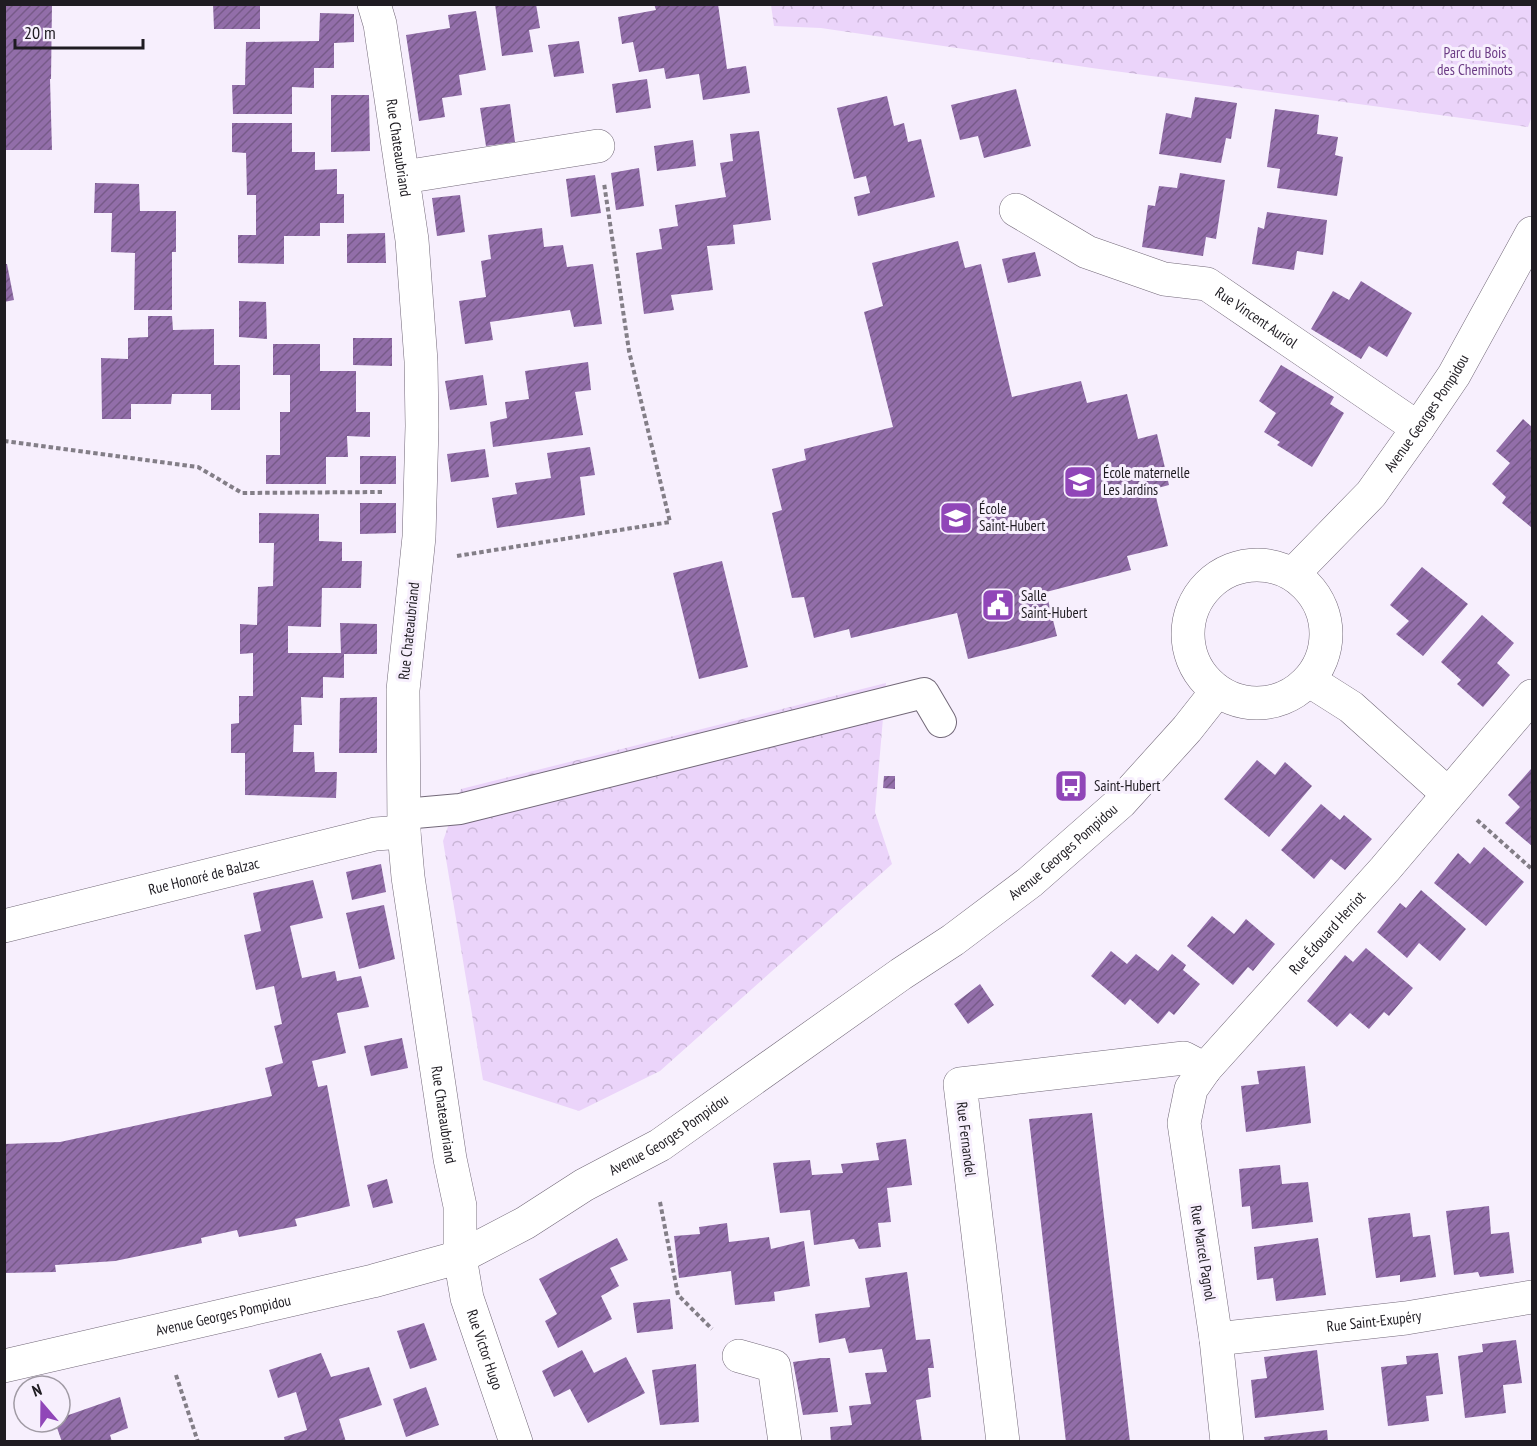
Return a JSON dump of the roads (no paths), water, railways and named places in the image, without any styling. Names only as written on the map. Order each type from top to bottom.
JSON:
[{"type":"street","name":"Rue Chateaubriand","points":[[374,4],[380,24],[404,177],[412,240],[421,361],[420,492],[416,562],[403,690],[404,823],[408,878],[450,1159],[460,1206],[460,1257]]},
{"type":"street","points":[[404,177],[598,146]]},
{"type":"street","name":"Rue Vincent Auriol","points":[[1016,210],[1087,252],[1164,279],[1207,284],[1418,428]]},
{"type":"street","name":"Avenue Georges Pompidou","points":[[1293,574],[1371,494],[1418,428],[1454,375],[1533,233]]},
{"type":"street","points":[[1261,565],[1293,574],[1307,586],[1319,600],[1325,618],[1327,640],[1322,661],[1310,681],[1294,693],[1276,701],[1256,704],[1235,700],[1217,691],[1203,678],[1193,662],[1188,643],[1189,624],[1194,605],[1206,588],[1222,575],[1240,567],[1261,565]]},
{"type":"street","points":[[1310,681],[1351,707],[1448,794]]},
{"type":"street","name":"Avenue Georges Pompidou","points":[[4,1366],[362,1284],[460,1257],[525,1223],[584,1185],[660,1145],[902,974],[954,940],[1030,882],[1121,801],[1187,729],[1217,691]]},
{"type":"street","points":[[404,823],[924,693],[941,722]]},
{"type":"street","name":"Rue Édouard Herriot","points":[[1205,1070],[1385,869],[1533,696]]},
{"type":"street","name":"Rue Honoré de Balzac","points":[[4,926],[375,834],[404,823]]},
{"type":"street","name":"Rue Fernandel","points":[[1003,1442],[960,1084],[1184,1058],[1205,1070]]},
{"type":"street","name":"Rue Marcel Pagnol","points":[[1205,1070],[1191,1089],[1184,1123],[1216,1339],[1227,1442]]},
{"type":"street","name":"Rue Victor Hugo","points":[[460,1257],[467,1298],[516,1442]]},
{"type":"street","name":"Rue Saint-Exupéry","points":[[1216,1339],[1406,1318],[1533,1297]]},
{"type":"street","points":[[739,1356],[774,1366],[785,1442]]},
{"type":"place","name":"École maternelle Les Jardins","points":[[1080,482]]},
{"type":"place","name":"École Saint-Hubert","points":[[956,518]]},
{"type":"place","name":"Salle Saint-Hubert","points":[[998,605]]},
{"type":"place","name":"Saint-Hubert","points":[[1071,786]]},
{"type":"park label","name":"Parc du Bois des Cheminots","points":[[1475,62]]}]
